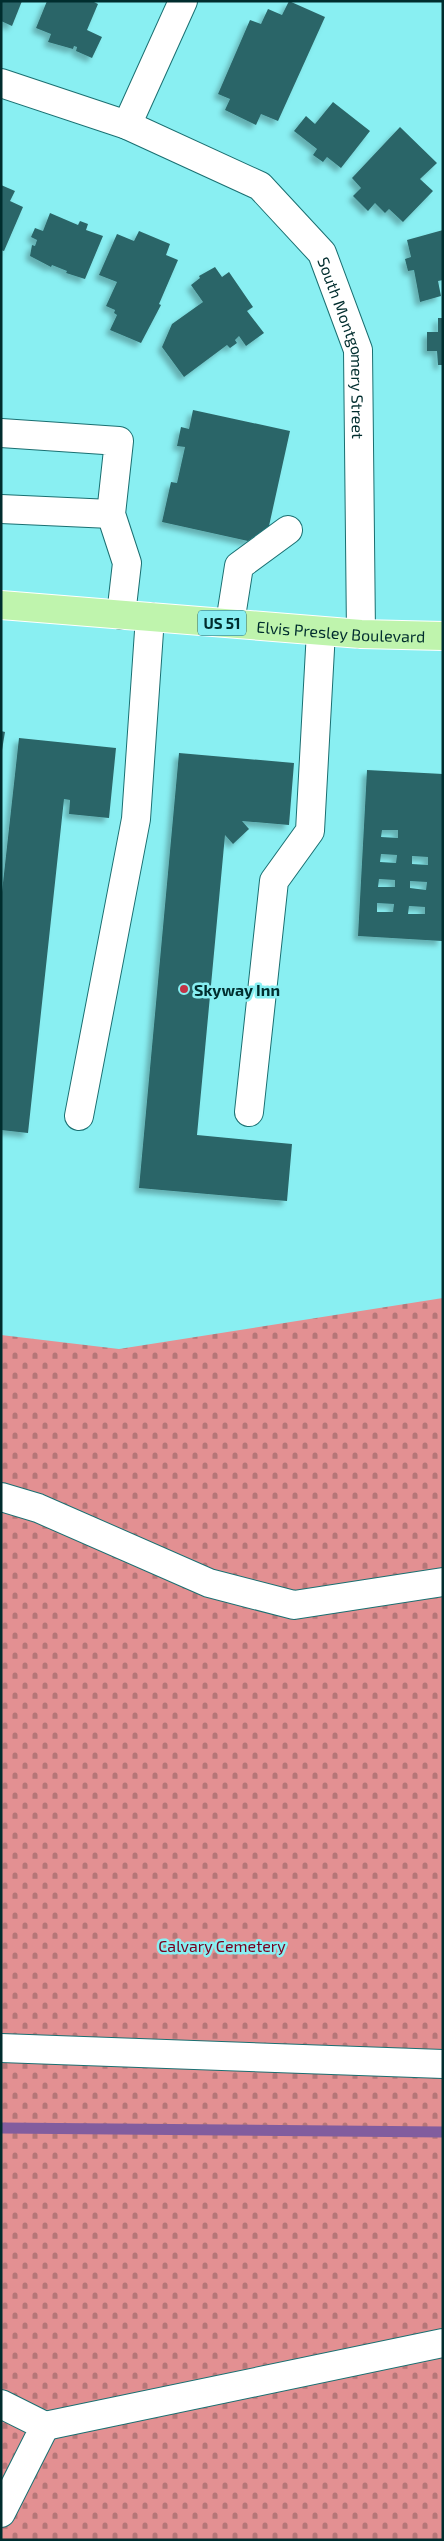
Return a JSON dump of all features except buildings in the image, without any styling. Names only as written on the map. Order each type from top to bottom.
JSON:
[{"type":"main road","name":"Elvis Presley Boulevard","points":[[1,605],[361,634],[443,636]]},
{"type":"street","points":[[127,125],[183,1]]},
{"type":"street","name":"South Montgomery Street","points":[[1,83],[127,125],[260,186],[322,253],[358,350],[361,634]]},
{"type":"street","points":[[1,433],[119,441],[110,514],[127,563],[121,615]]},
{"type":"street","points":[[1,509],[110,514]]},
{"type":"street","points":[[230,623],[240,566],[288,530]]},
{"type":"street","points":[[78,1116],[136,819],[150,616]]},
{"type":"street","points":[[249,1112],[274,881],[310,831],[321,631]]},
{"type":"street","points":[[1,1497],[38,1508],[209,1582],[294,1605],[443,1582]]},
{"type":"street","points":[[1,2048],[443,2064]]},
{"type":"street","points":[[1,2404],[45,2426],[443,2343]]},
{"type":"street","points":[[1,2513],[45,2426]]},
{"type":"green space","name":"Calvary Cemetery","points":[[443,1298],[443,2540],[1,2540],[1,1335],[119,1349]]},
{"type":"waterway","points":[[1,2128],[443,2132]]},
{"type":"place","name":"Skyway Inn","points":[[184,989]]}]
